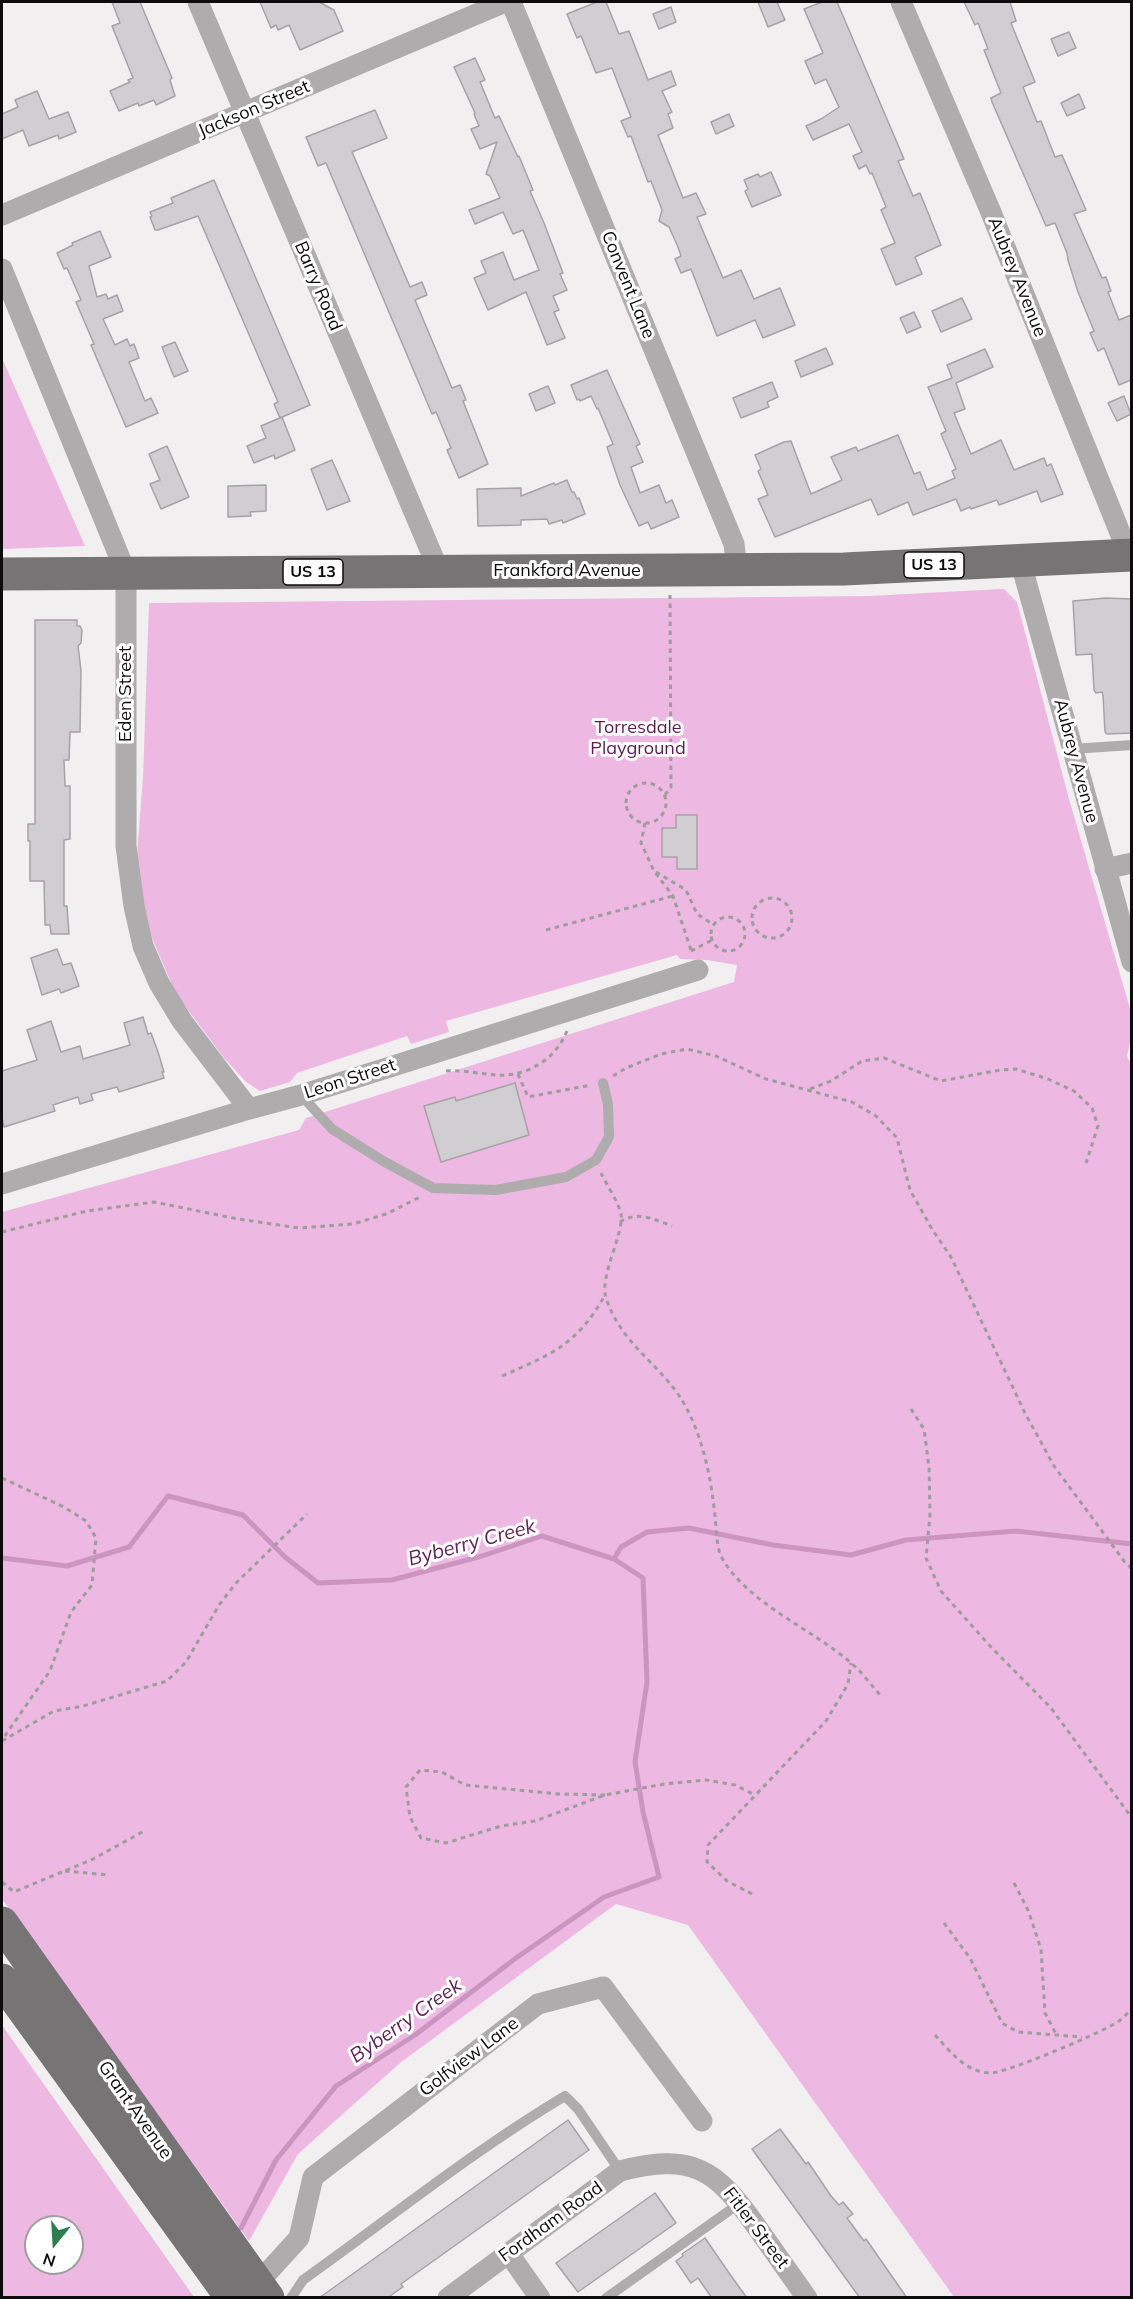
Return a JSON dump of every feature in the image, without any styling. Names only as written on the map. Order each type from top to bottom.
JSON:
[{"type":"main road","name":"Frankford Avenue","points":[[2,574],[885,568],[1130,555]]},
{"type":"main road","name":"Grant Avenue","points":[[2,1923],[253,2293]]},
{"type":"main road","name":"Grant Avenue","points":[[2,1980],[253,2293]]},
{"type":"street","name":"Barry Road","points":[[198,2],[439,571]]},
{"type":"street","name":"Jackson Street","points":[[2,214],[505,2]]},
{"type":"street","name":"Convent Lane","points":[[511,2],[734,544],[737,570]]},
{"type":"street","name":"Aubrey Avenue","points":[[901,2],[990,210],[1130,555]]},
{"type":"street","name":"Eden Street","points":[[2,269],[126,573],[126,846],[134,906],[143,946],[159,983],[182,1021],[249,1109]]},
{"type":"street","name":"Aubrey Avenue","points":[[1020,560],[1131,962]]},
{"type":"street","points":[[1105,869],[1131,863]]},
{"type":"street","name":"Leon Street","points":[[2,1184],[301,1095],[571,1008],[694,961]]},
{"type":"street","name":"Golfview Lane","points":[[253,2293],[299,2238],[313,2177],[538,2004],[603,1987],[702,2121]]},
{"type":"street","name":"Fitler Street","points":[[661,2164],[669,2163],[700,2170],[712,2175],[723,2184],[740,2203],[807,2298]]},
{"type":"street","name":"Fordham Road","points":[[448,2298],[620,2171],[661,2164]]},
{"type":"street","points":[[509,2254],[540,2298]]},
{"type":"lane","points":[[1072,749],[1131,745]]},
{"type":"lane","points":[[301,1095],[332,1130],[382,1161],[433,1188],[496,1190],[566,1177],[596,1160],[609,1137],[608,1104],[603,1083]]},
{"type":"lane","points":[[291,2298],[303,2280],[416,2196],[524,2121],[565,2096],[578,2109],[620,2171]]},
{"type":"lane","points":[[606,2298],[740,2203]]},
{"type":"path","points":[[665,795],[671,787],[670,595]]},
{"type":"path","points":[[643,783],[656,785],[665,795],[666,808],[663,815],[652,822],[645,823],[633,818],[629,813],[626,800],[631,789],[643,783]]},
{"type":"path","points":[[645,823],[641,843],[654,871],[673,896],[694,961]]},
{"type":"path","points":[[654,871],[686,890],[697,914],[714,925]]},
{"type":"path","points":[[546,930],[673,896]]},
{"type":"path","points":[[768,898],[781,899],[790,909],[792,922],[785,933],[780,936],[766,937],[756,930],[753,924],[752,917],[756,905],[768,898]]},
{"type":"path","points":[[722,918],[733,918],[742,924],[743,941],[735,949],[723,950],[714,945],[712,940],[714,925],[722,918]]},
{"type":"path","points":[[744,930],[753,924]]},
{"type":"path","points":[[694,961],[712,940]]},
{"type":"path","points":[[439,1073],[448,1071],[509,1076],[529,1070],[551,1057],[563,1041],[571,1008]]},
{"type":"path","points":[[518,1074],[528,1096],[603,1083],[626,1068],[662,1054],[687,1049],[716,1056],[766,1079],[852,1102],[876,1116],[897,1138],[910,1190],[919,1209],[951,1257],[1025,1413],[1054,1466],[1131,1569]]},
{"type":"path","points":[[808,1090],[831,1081],[862,1061],[884,1058],[941,1081],[1017,1069],[1048,1079],[1074,1091],[1092,1108],[1098,1126],[1086,1163]]},
{"type":"path","points":[[502,1376],[548,1356],[579,1334],[605,1295],[621,1213],[607,1188],[596,1160]]},
{"type":"path","points":[[2,1232],[87,1211],[154,1202],[238,1219],[299,1228],[352,1224],[386,1214],[433,1188]]},
{"type":"path","points":[[620,1222],[628,1216],[644,1216],[672,1226]]},
{"type":"path","points":[[605,1295],[614,1317],[628,1339],[668,1378],[688,1410],[708,1465],[720,1555],[746,1588],[851,1663],[881,1696]]},
{"type":"path","points":[[911,1409],[924,1429],[929,1467],[930,1515],[926,1558],[941,1591],[990,1646],[1051,1708],[1131,1818]]},
{"type":"path","points":[[2,1478],[64,1507],[86,1521],[96,1538],[92,1585],[71,1612],[50,1671],[2,1741]]},
{"type":"path","points":[[2,1741],[54,1711],[83,1706],[167,1680],[186,1662],[219,1605],[236,1582],[307,1514]]},
{"type":"path","points":[[752,1894],[727,1881],[707,1862],[708,1845],[826,1721],[848,1684],[851,1663]]},
{"type":"path","points":[[607,1795],[559,1794],[465,1785],[442,1772],[420,1770],[406,1787],[410,1817],[421,1839],[446,1843],[501,1826],[536,1821],[607,1795],[676,1783],[706,1780],[735,1785],[755,1796]]},
{"type":"path","points":[[2,1882],[14,1892],[93,1859],[146,1830]]},
{"type":"path","points":[[64,1871],[108,1875]]},
{"type":"path","points":[[1014,1882],[1028,1910],[1041,1949],[1046,2013],[1056,2034]]},
{"type":"path","points":[[944,1923],[970,1958],[1002,2023],[1018,2032],[1084,2038]]},
{"type":"path","points":[[935,2035],[961,2062],[978,2071],[992,2074],[1116,2024],[1131,2009]]},
{"type":"green space","points":[[2,358],[85,546],[2,549]]},
{"type":"green space","name":"Torresdale Playground","points":[[1004,589],[1017,602],[1069,799],[1131,1012],[1131,1038],[1127,1056],[1132,1066],[1131,2297],[954,2297],[688,1925],[616,1904],[400,2063],[298,2154],[249,2241],[2,1899],[2,1212],[299,1130],[306,1118],[734,982],[737,965],[707,960],[680,959],[677,955],[446,1021],[449,1032],[411,1044],[407,1036],[297,1073],[290,1082],[260,1091],[246,1082],[224,1058],[176,994],[152,938],[141,892],[137,854],[143,778],[149,603],[870,596]]},
{"type":"green space","points":[[2,2025],[194,2297],[2,2297]]},
{"type":"building","points":[[112,2],[140,2],[172,78],[170,80],[175,96],[156,105],[154,100],[139,106],[138,103],[119,111],[110,91],[130,82],[128,80],[133,78],[112,26],[120,23]]},
{"type":"building","points":[[260,2],[319,2],[334,10],[343,31],[300,50],[289,25],[278,30],[276,25],[271,28]]},
{"type":"building","points":[[597,2],[606,2],[619,34],[629,31],[648,80],[671,71],[676,85],[662,91],[672,112],[668,114],[673,128],[658,135],[683,198],[696,193],[706,214],[697,217],[723,278],[741,270],[754,299],[780,288],[795,325],[763,338],[755,320],[717,336],[691,269],[681,273],[675,259],[681,256],[678,247],[669,227],[659,221],[662,210],[651,181],[648,182],[631,136],[628,137],[621,121],[631,117],[612,68],[596,73],[581,36],[577,38],[567,14]]},
{"type":"building","points":[[758,2],[777,2],[785,20],[768,27]]},
{"type":"building","points":[[822,2],[837,2],[904,159],[898,161],[913,196],[920,193],[941,245],[915,257],[922,274],[896,285],[881,249],[895,243],[881,210],[886,207],[872,173],[870,174],[866,165],[859,169],[853,156],[862,152],[849,124],[813,140],[806,126],[839,107],[826,79],[815,84],[805,61],[823,53],[804,9]]},
{"type":"building","points":[[964,2],[1010,2],[1016,21],[1011,23],[1035,82],[1023,87],[1037,122],[1041,121],[1055,157],[1062,155],[1086,210],[1074,214],[1102,278],[1106,277],[1111,291],[1108,292],[1119,320],[1131,315],[1131,380],[1119,385],[1104,348],[1098,351],[1090,333],[1094,331],[1078,292],[1067,253],[1055,223],[1046,226],[992,102],[991,98],[1001,93],[984,50],[988,49],[978,23],[975,25]]},
{"type":"building","points":[[671,7],[676,22],[659,29],[653,14]]},
{"type":"building","points":[[1069,32],[1076,48],[1058,56],[1051,39]]},
{"type":"building","points":[[475,58],[485,80],[480,82],[495,118],[499,116],[519,156],[533,190],[530,191],[563,273],[560,274],[567,290],[553,296],[559,310],[554,312],[565,338],[547,345],[526,292],[488,310],[474,278],[486,273],[481,261],[503,252],[514,280],[539,270],[523,230],[513,234],[503,212],[475,224],[469,210],[500,198],[490,176],[486,174],[497,142],[480,149],[471,129],[479,126],[475,113],[454,67]]},
{"type":"building","points":[[37,91],[49,119],[68,112],[76,132],[59,139],[58,135],[29,146],[23,130],[2,139],[2,114],[18,107],[15,100]]},
{"type":"building","points":[[1079,94],[1085,108],[1067,116],[1061,103]]},
{"type":"building","points":[[375,110],[387,138],[352,152],[410,287],[422,282],[427,295],[415,300],[452,388],[460,385],[466,400],[463,401],[488,464],[459,478],[447,450],[451,448],[436,412],[432,414],[326,163],[318,166],[306,137]]},
{"type":"building","points":[[729,114],[734,126],[716,134],[711,122]]},
{"type":"building","points":[[771,172],[781,195],[752,207],[745,191],[748,189],[744,180]]},
{"type":"building","points":[[214,180],[310,405],[280,418],[274,404],[278,402],[198,216],[158,230],[155,230],[150,217],[152,216],[150,212],[173,203],[171,198]]},
{"type":"building","points":[[100,231],[111,257],[89,266],[97,297],[106,294],[108,299],[117,295],[123,311],[103,319],[115,345],[127,339],[130,346],[134,344],[139,358],[129,362],[145,401],[151,398],[158,413],[126,427],[91,345],[94,344],[76,302],[81,300],[67,268],[64,269],[57,253],[73,245],[72,243]]},
{"type":"building","points":[[962,298],[972,319],[941,332],[932,311]]},
{"type":"building","points":[[914,312],[921,327],[907,333],[900,318]]},
{"type":"building","points":[[175,342],[188,371],[174,377],[162,347]]},
{"type":"building","points":[[826,348],[833,364],[801,377],[795,361]]},
{"type":"building","points":[[985,349],[993,367],[956,383],[965,409],[954,413],[971,454],[1001,440],[1014,470],[1044,458],[1047,466],[1051,464],[1063,494],[1041,502],[1037,491],[999,505],[997,500],[961,511],[956,499],[913,515],[908,502],[878,515],[871,499],[775,537],[758,499],[768,495],[758,471],[761,469],[755,455],[784,442],[791,441],[811,494],[842,480],[831,457],[856,447],[858,451],[898,435],[914,474],[920,472],[927,490],[955,478],[952,471],[956,469],[941,434],[946,431],[928,387],[952,378],[947,365]]},
{"type":"building","points":[[607,370],[640,444],[636,446],[643,462],[631,467],[640,493],[659,485],[666,503],[672,500],[679,517],[651,529],[648,522],[639,526],[620,485],[607,447],[613,444],[598,408],[591,396],[577,400],[571,385]]},
{"type":"building","points":[[772,382],[778,397],[767,402],[769,407],[741,418],[733,398]]},
{"type":"building","points":[[548,386],[555,403],[536,411],[529,394]]},
{"type":"building","points":[[1124,396],[1131,414],[1117,421],[1108,403]]},
{"type":"building","points":[[282,417],[295,450],[275,459],[274,455],[254,463],[247,446],[266,438],[261,426]]},
{"type":"building","points":[[167,446],[189,497],[161,509],[150,484],[160,480],[149,454]]},
{"type":"building","points":[[332,460],[350,501],[327,510],[311,469]]},
{"type":"building","points":[[567,480],[572,492],[577,499],[579,498],[585,514],[563,523],[562,520],[549,524],[547,519],[521,520],[521,525],[478,526],[477,489],[521,488],[521,496]]},
{"type":"building","points":[[266,485],[266,511],[250,512],[251,516],[228,517],[228,486]]},
{"type":"building","points":[[1106,598],[1131,599],[1131,733],[1107,734],[1105,732],[1103,695],[1102,692],[1096,693],[1094,690],[1092,654],[1076,655],[1073,601]]},
{"type":"building","points":[[35,620],[77,620],[77,626],[80,626],[82,630],[81,643],[78,646],[81,670],[80,732],[70,732],[69,760],[64,760],[65,786],[70,786],[70,839],[64,840],[64,906],[67,906],[69,934],[51,934],[50,925],[45,925],[44,881],[30,881],[28,824],[35,824]]},
{"type":"building","points":[[676,815],[697,815],[697,869],[677,869],[677,857],[662,857],[662,828],[676,828]]},
{"type":"building","points":[[57,949],[63,965],[71,963],[79,986],[61,993],[59,989],[42,995],[31,958]]},
{"type":"building","points":[[143,1017],[148,1034],[151,1033],[158,1052],[164,1078],[119,1092],[117,1087],[91,1094],[93,1100],[80,1104],[78,1097],[53,1105],[55,1111],[4,1127],[2,1071],[37,1060],[27,1030],[51,1021],[61,1052],[80,1046],[83,1059],[130,1045],[124,1023]]},
{"type":"building","points":[[515,1083],[529,1135],[441,1162],[424,1106],[455,1097],[456,1101]]},
{"type":"building","points":[[568,2120],[589,2150],[401,2284],[403,2287],[387,2298],[319,2298]]},
{"type":"building","points":[[780,2129],[806,2164],[808,2162],[831,2196],[839,2205],[843,2202],[853,2214],[847,2218],[864,2241],[866,2239],[907,2298],[860,2298],[752,2149]]},
{"type":"building","points":[[655,2193],[676,2223],[578,2292],[556,2263]]},
{"type":"building","points":[[705,2238],[747,2298],[712,2298],[698,2278],[691,2283],[676,2261]]},
{"type":"waterway","name":"Byberry Creek","points":[[2,1558],[67,1566],[129,1547],[168,1496],[243,1515],[285,1557],[318,1583],[392,1580],[482,1556],[542,1536],[614,1559],[643,1578],[647,1682],[635,1762],[643,1812],[659,1877],[604,1897],[516,1958],[415,2035],[336,2086],[276,2160],[241,2228]]},
{"type":"waterway","points":[[614,1559],[621,1547],[647,1532],[689,1528],[773,1545],[851,1555],[906,1540],[1016,1531],[1132,1544]]}]
